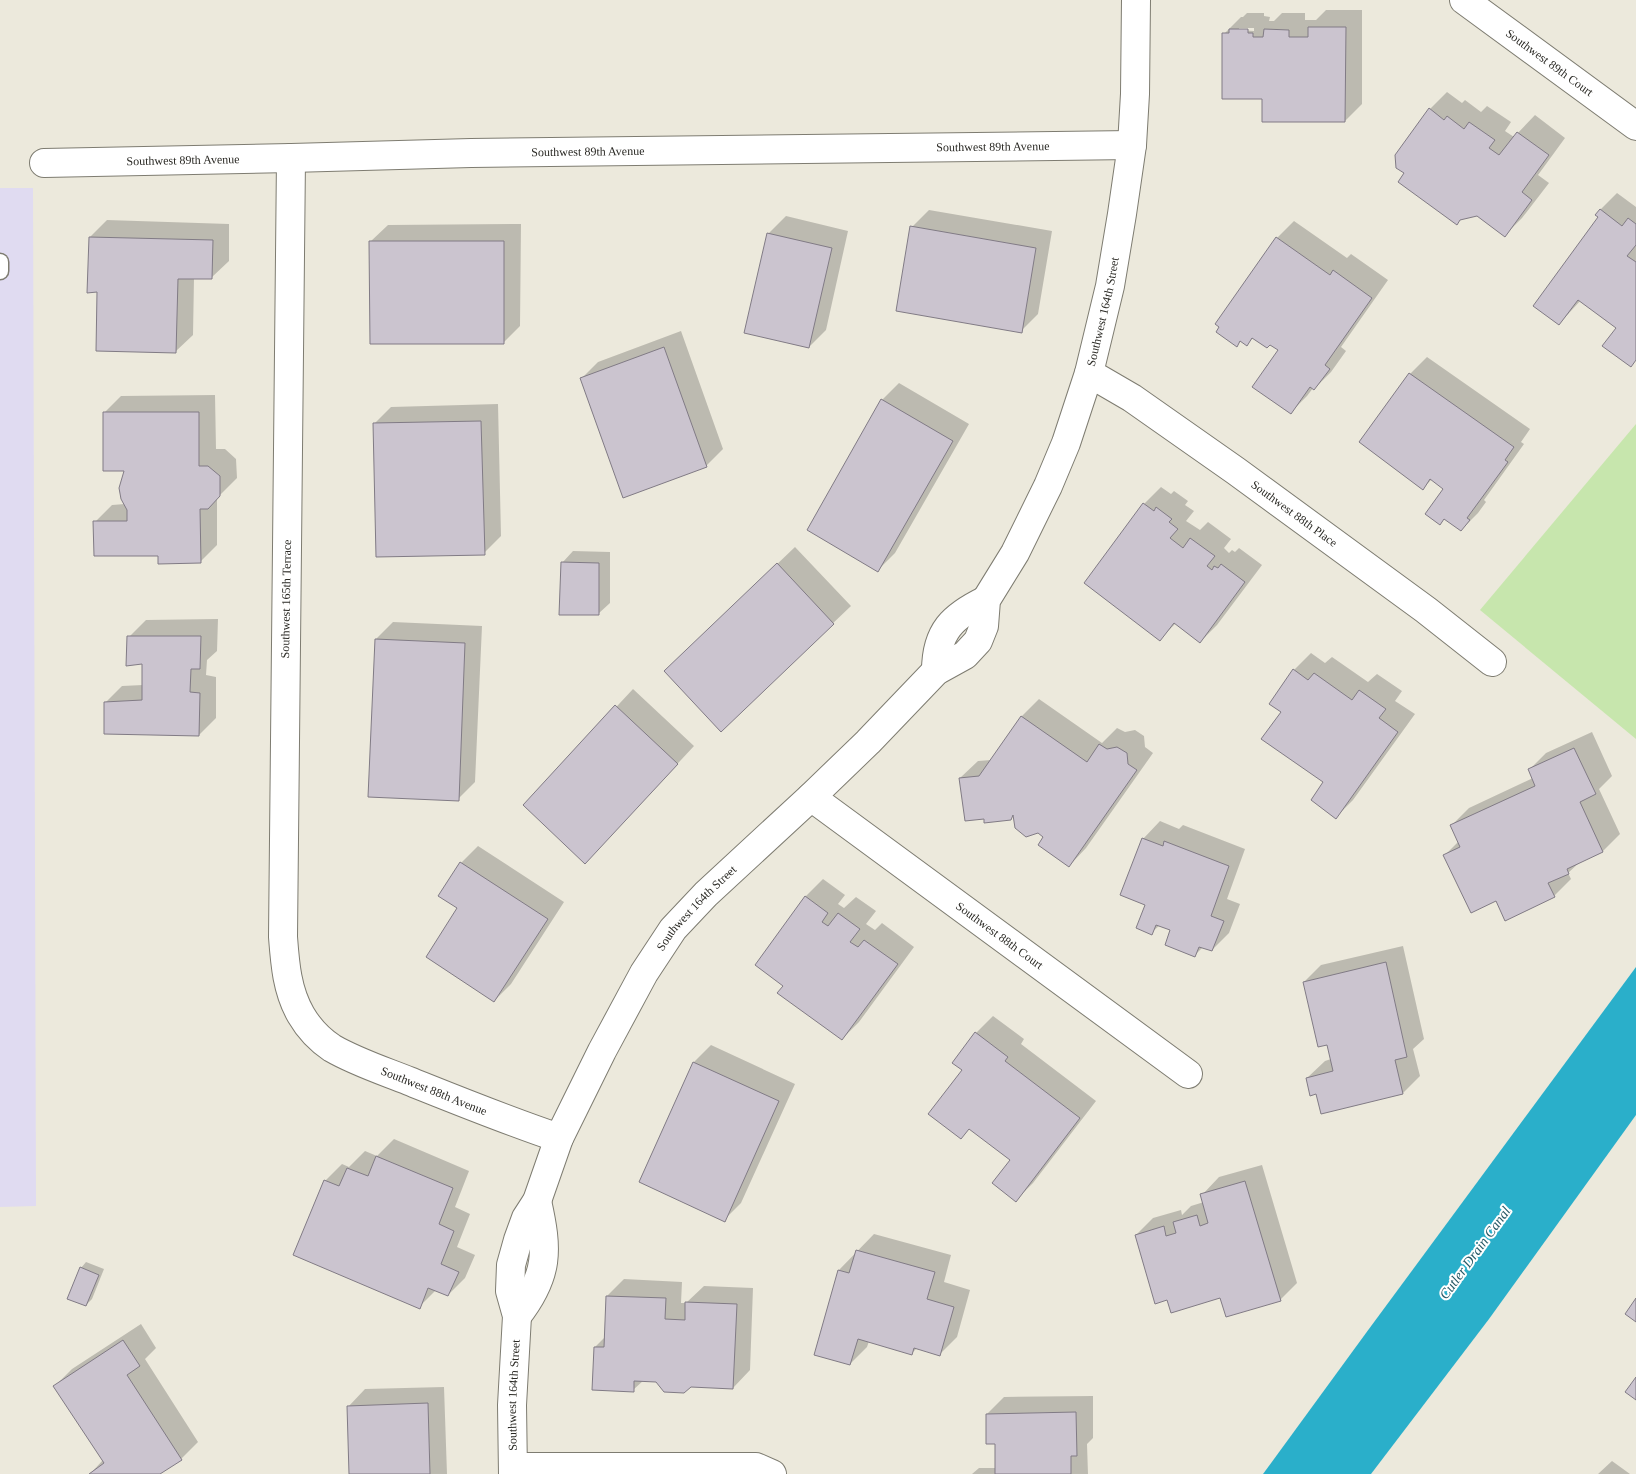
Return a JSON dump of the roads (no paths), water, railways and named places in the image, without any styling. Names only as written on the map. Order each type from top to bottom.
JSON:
[{"type":"street","name":"Southwest 164th Street","points":[[513,1471],[512,1405],[517,1316],[530,1300],[536,1287],[542,1271],[545,1253],[537,1201],[559,1138],[611,1033],[644,973],[673,929],[706,894],[868,742],[936,671],[936,656],[944,634],[952,621],[966,610],[986,600],[1015,554],[1048,486],[1066,443],[1089,373],[1110,286],[1132,145],[1135,94],[1136,0]]},
{"type":"street","name":"Southwest 89th Court","points":[[1464,0],[1636,126]]},
{"type":"street","name":"Southwest 89th Avenue","points":[[44,162],[471,153],[1132,145]]},
{"type":"street","name":"Southwest 165th Terrace","points":[[291,158],[283,938],[286,969],[292,997],[301,1016],[314,1033]]},
{"type":"street","name":"Southwest 88th Place","points":[[1089,373],[1132,398],[1236,471],[1426,610],[1492,662]]},
{"type":"street","name":"Southwest 88th Court","points":[[811,797],[1188,1074]]},
{"type":"street","name":"Southwest 88th Avenue","points":[[314,1033],[332,1048],[359,1061],[511,1122],[559,1138]]},
{"type":"street","points":[[513,1471],[756,1467],[772,1474]]},
{"type":"lane","points":[[0,262],[0,271]]},
{"type":"water","name":"Cutler Drain Canal","points":[[1636,967],[1636,1115],[1489,1319],[1371,1474],[1263,1474],[1366,1333]]}]
